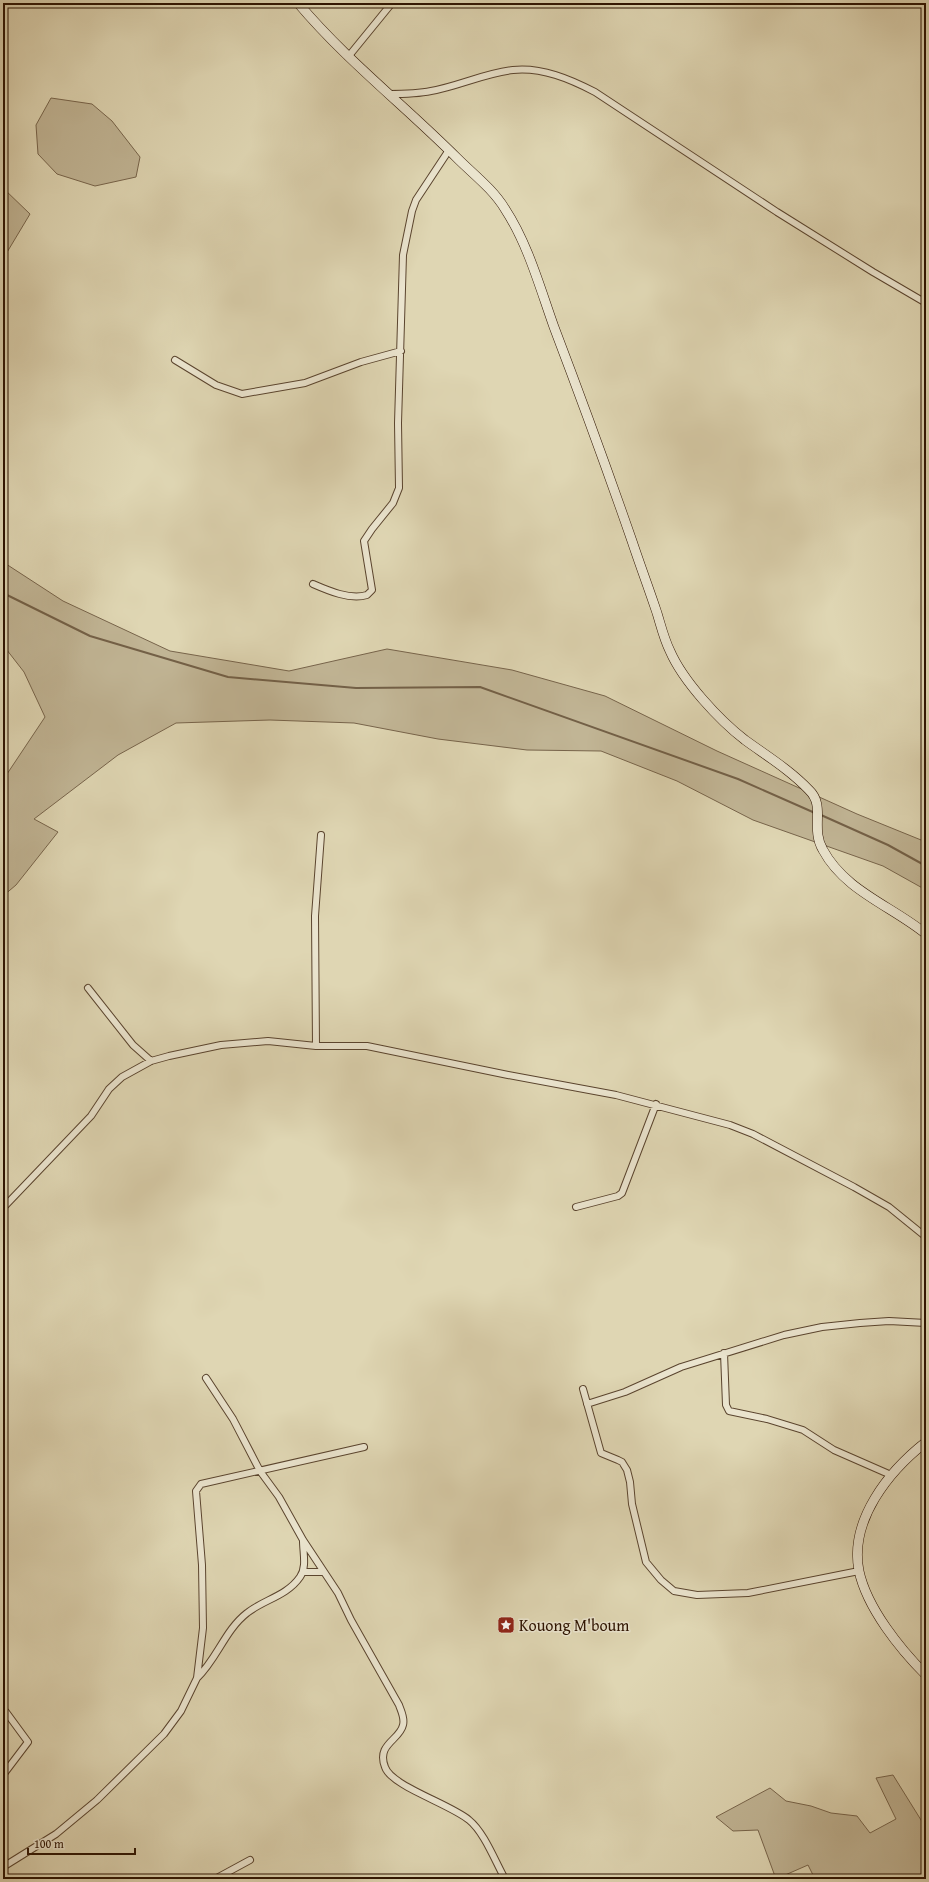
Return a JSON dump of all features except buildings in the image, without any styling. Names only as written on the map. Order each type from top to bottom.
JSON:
[{"type":"street","points":[[298,3],[322,31],[348,57],[449,150],[504,207],[520,239],[543,296],[624,518],[667,645],[677,664],[697,691],[729,726],[799,780],[812,792],[818,804],[816,826],[819,842],[822,850],[834,866],[866,895],[894,911],[926,934]]},
{"type":"street","points":[[348,57],[392,3]]},
{"type":"street","points":[[388,94],[431,91],[484,76],[514,70],[535,71],[567,78],[595,92],[777,212],[926,303]]},
{"type":"street","points":[[314,584],[334,592],[354,596],[368,595],[372,590],[364,541],[393,503],[399,488],[398,422],[403,255],[416,200],[449,150]]},
{"type":"street","points":[[175,360],[216,386],[242,394],[305,383],[366,361],[401,351]]},
{"type":"street","points":[[316,1046],[315,916],[321,835]]},
{"type":"street","points":[[88,988],[133,1045],[150,1062]]},
{"type":"street","points":[[3,1208],[92,1116],[115,1083],[132,1071],[150,1062],[204,1048],[235,1043],[268,1041],[316,1046],[367,1046],[508,1075],[616,1095],[656,1104],[730,1125],[753,1134],[885,1205],[926,1237]]},
{"type":"street","points":[[576,1207],[618,1196],[622,1193],[656,1104]]},
{"type":"street","points":[[587,1404],[625,1392],[681,1368],[784,1335],[822,1327],[876,1322],[926,1324]]},
{"type":"street","points":[[724,1353],[726,1405],[729,1411],[767,1419],[803,1430],[834,1450],[892,1475]]},
{"type":"street","points":[[206,1378],[233,1419],[260,1471],[279,1497],[393,1692],[403,1718],[403,1726],[400,1732],[386,1746],[384,1762],[388,1774],[398,1782],[437,1801],[469,1820],[477,1828],[505,1879]]},
{"type":"street","points":[[583,1389],[601,1453],[622,1462],[627,1470],[634,1511],[646,1562],[661,1580],[674,1591],[697,1595],[748,1593],[860,1571]]},
{"type":"street","points":[[926,1442],[892,1475],[865,1518],[860,1533],[858,1551],[860,1571],[873,1606],[898,1643],[926,1675]]},
{"type":"street","points":[[3,1867],[56,1834],[114,1786],[172,1724],[181,1711],[196,1678],[201,1651],[203,1610],[196,1491],[201,1484],[364,1446]]},
{"type":"street","points":[[196,1678],[212,1662],[232,1629],[242,1617],[249,1611],[284,1592],[300,1578],[303,1572],[303,1540]]},
{"type":"street","points":[[303,1572],[324,1572]]},
{"type":"street","points":[[3,1775],[28,1742],[6,1712]]},
{"type":"street","points":[[216,1879],[250,1860]]},
{"type":"shaded area","points":[[51,98],[92,104],[112,121],[140,157],[136,177],[95,186],[57,174],[38,154],[36,125]]},
{"type":"shaded area","points":[[3,188],[30,214],[3,259]]},
{"type":"shaded area","points":[[3,562],[63,601],[170,651],[289,671],[387,649],[512,670],[605,696],[717,751],[857,814],[926,842],[926,890],[883,866],[753,820],[677,781],[601,751],[527,750],[438,739],[354,723],[270,720],[176,723],[118,755],[34,819],[58,832],[16,885],[3,896],[3,780],[45,717],[24,672],[3,645]]},
{"type":"shaded area","points":[[893,1775],[926,1828],[926,1879],[815,1879],[808,1865],[776,1879],[758,1830],[733,1831],[716,1817],[770,1788],[786,1801],[811,1806],[831,1813],[857,1816],[870,1833],[896,1819],[876,1778]]},
{"type":"waterway","points":[[3,593],[90,636],[228,677],[356,688],[480,687],[738,779],[815,813]]},
{"type":"waterway","points":[[821,815],[888,845],[926,866]]},
{"type":"place","name":"Kouong M'boum","points":[[506,1625]]}]
